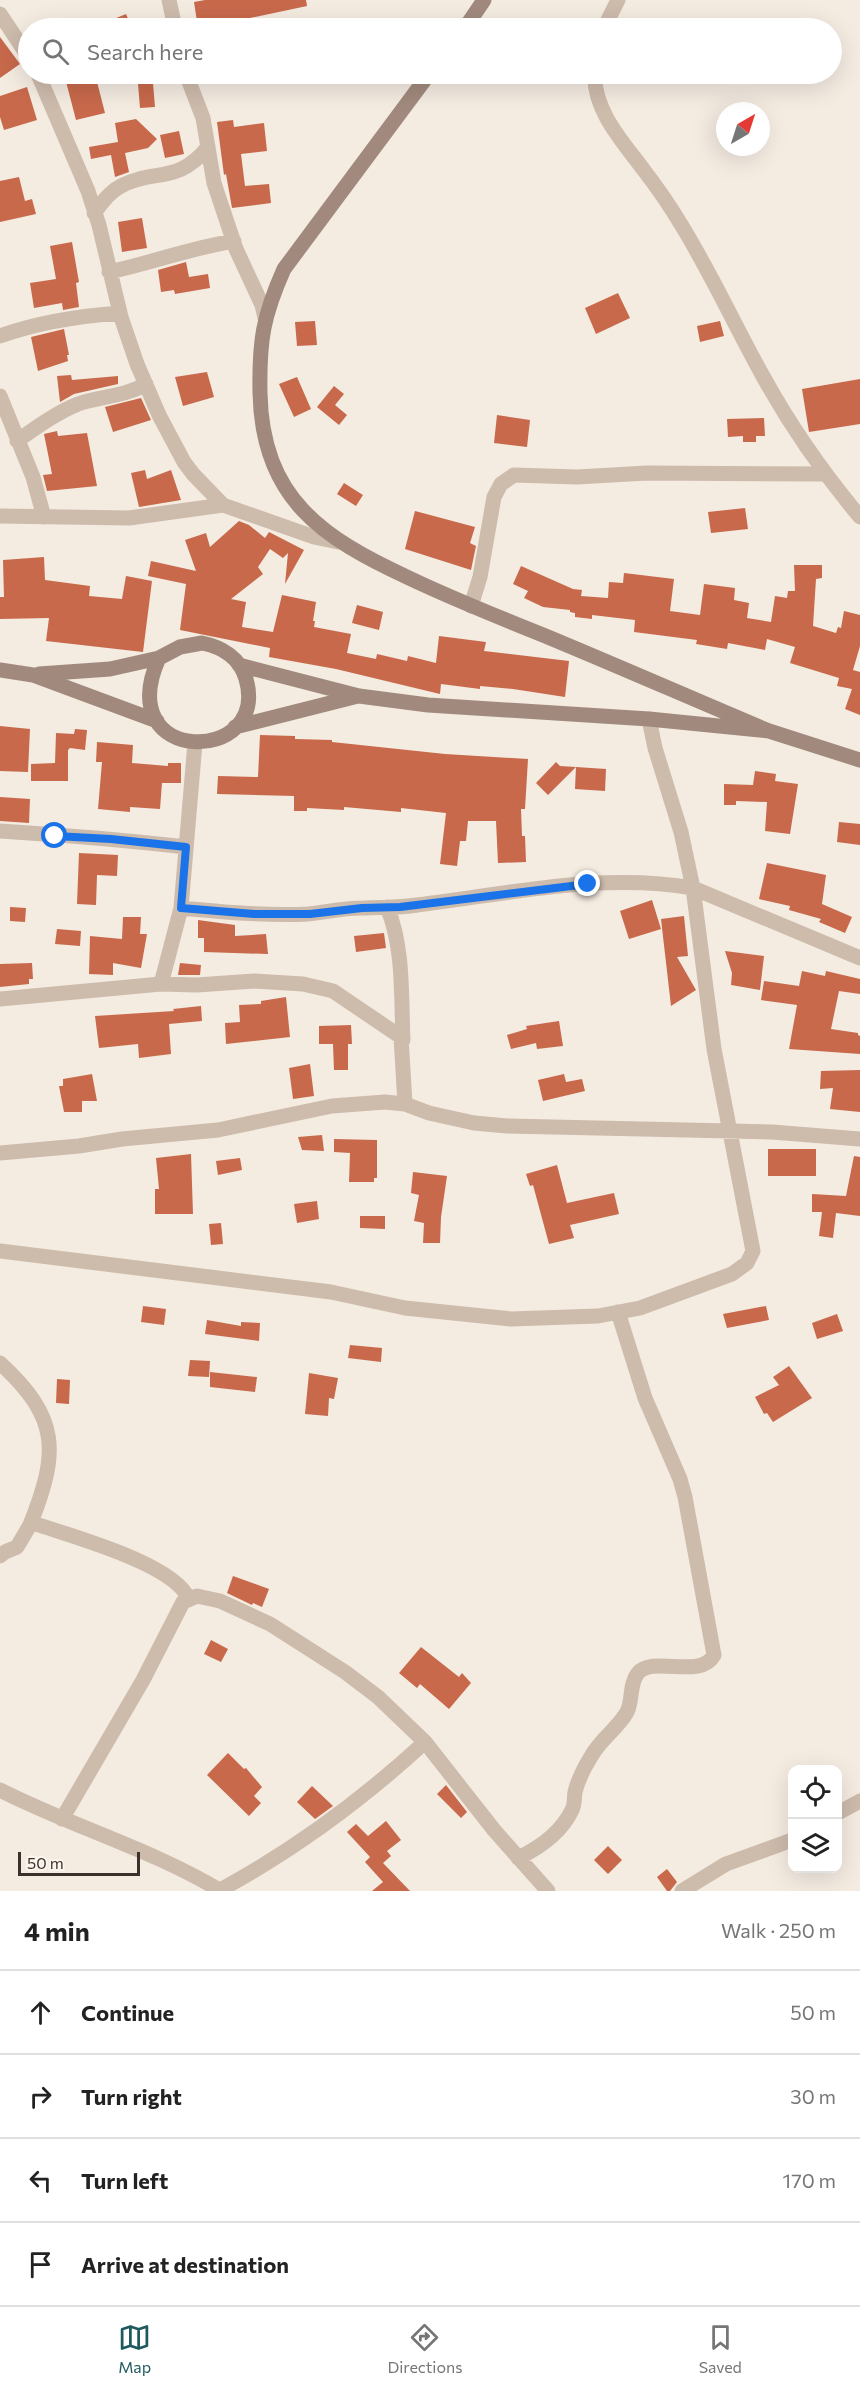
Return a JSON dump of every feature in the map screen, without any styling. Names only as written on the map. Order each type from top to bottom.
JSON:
[{"type":"main road","points":[[472,18],[484,0]]},
{"type":"main road","points":[[422,84],[284,270],[269,303],[262,328],[260,402],[264,434],[289,493],[304,512],[338,542],[384,566],[471,606],[769,731],[860,760]]},
{"type":"main road","points":[[33,675],[110,669],[159,658],[180,647],[202,643],[223,650],[239,665],[245,675],[249,697],[246,708],[235,727]]},
{"type":"main road","points":[[157,721],[149,701],[148,687],[159,658]]},
{"type":"main road","points":[[239,665],[359,696],[428,705],[649,719],[769,731]]},
{"type":"main road","points":[[0,670],[33,675],[157,721],[174,736],[195,743],[217,740],[235,727],[359,696]]},
{"type":"street","points":[[169,0],[173,18]]},
{"type":"street","points":[[608,18],[618,0]]},
{"type":"street","points":[[0,16],[18,42]]},
{"type":"street","points":[[42,84],[94,213],[120,313],[159,415],[184,462],[223,505]]},
{"type":"street","points":[[190,84],[203,118],[214,183],[265,318]]},
{"type":"street","points":[[596,84],[602,106],[616,135],[644,169],[682,226],[765,380],[825,474],[860,517]]},
{"type":"street","points":[[94,213],[121,186],[133,181],[174,174],[193,162],[208,147]]},
{"type":"street","points":[[109,272],[154,262],[195,248],[234,241]]},
{"type":"street","points":[[0,336],[37,324],[88,315],[120,313]]},
{"type":"street","points":[[17,441],[63,411],[81,403],[125,394],[146,384]]},
{"type":"street","points":[[0,396],[36,485],[44,517]]},
{"type":"street","points":[[471,606],[480,577],[494,497],[501,484],[514,475],[577,477],[647,473],[825,474]]},
{"type":"street","points":[[0,516],[129,518],[223,505],[314,537],[338,542]]},
{"type":"street","points":[[0,1251],[331,1292],[405,1308],[511,1319],[598,1316],[618,1312],[658,1303],[716,1282],[741,1269],[752,1257],[748,1221],[714,1048],[693,888],[681,832],[655,748],[649,719]]},
{"type":"street","points":[[160,984],[181,908],[195,743]]},
{"type":"street","points":[[0,831],[186,847]]},
{"type":"street","points":[[181,908],[287,914],[387,908],[568,885],[672,884],[693,888],[860,958]]},
{"type":"street","points":[[387,908],[392,918],[397,951],[405,1104]]},
{"type":"street","points":[[0,999],[160,984],[197,985],[254,981],[316,985],[333,991],[390,1028],[403,1040]]},
{"type":"street","points":[[0,1153],[218,1130],[332,1106],[386,1102],[405,1104],[429,1113],[474,1123],[507,1126],[730,1131],[860,1139]]},
{"type":"street","points":[[518,1858],[536,1849],[552,1837],[572,1811],[579,1779],[598,1745],[626,1713],[633,1682],[639,1672],[645,1667],[692,1666],[705,1663],[714,1655],[680,1479],[649,1409],[618,1312]]},
{"type":"street","points":[[0,1362],[25,1387],[50,1432],[47,1478],[30,1525],[17,1547],[0,1556]]},
{"type":"street","points":[[30,1525],[36,1524],[116,1550],[168,1578],[184,1590],[188,1598]]},
{"type":"street","points":[[62,1819],[143,1680],[177,1612],[188,1598],[197,1596],[220,1601],[280,1629],[378,1697],[425,1743],[518,1858],[548,1891]]},
{"type":"street","points":[[0,1790],[62,1819],[153,1854],[183,1868],[221,1891],[330,1820],[389,1775],[425,1743]]},
{"type":"street","points":[[842,1810],[860,1801]]},
{"type":"street","points":[[682,1891],[734,1861],[788,1841]]},
{"type":"building","points":[[205,0],[306,0],[307,6],[250,18],[196,18],[194,2]]},
{"type":"building","points":[[126,14],[128,18],[116,18]]},
{"type":"building","points":[[0,37],[18,61],[18,65],[0,78]]},
{"type":"building","points":[[67,84],[98,84],[105,113],[76,120]]},
{"type":"building","points":[[138,84],[153,84],[155,107],[140,108]]},
{"type":"building","points":[[27,87],[37,120],[4,130],[0,117],[0,96]]},
{"type":"building","points":[[136,119],[157,139],[148,148],[125,153],[129,172],[115,177],[111,155],[91,159],[89,147],[118,142],[115,123]]},
{"type":"building","points":[[233,120],[234,127],[264,123],[267,151],[241,154],[245,186],[269,184],[271,203],[232,208],[226,174],[224,175],[217,122]]},
{"type":"building","points":[[179,131],[184,154],[165,158],[160,135]]},
{"type":"building","points":[[19,177],[25,201],[32,199],[36,214],[0,222],[0,181]]},
{"type":"building","points":[[142,218],[147,248],[122,252],[118,222]]},
{"type":"building","points":[[72,242],[79,282],[76,283],[79,307],[63,310],[62,303],[34,308],[30,283],[56,279],[50,246]]},
{"type":"building","points":[[186,262],[189,277],[208,274],[210,288],[175,294],[174,290],[161,292],[158,270]]},
{"type":"building","points":[[618,293],[630,318],[596,334],[585,308]]},
{"type":"building","points":[[315,321],[317,345],[297,346],[295,322]]},
{"type":"building","points":[[720,321],[724,336],[700,342],[697,326]]},
{"type":"building","points":[[64,329],[68,361],[38,371],[31,337]]},
{"type":"building","points":[[207,372],[214,397],[183,406],[175,377]]},
{"type":"building","points":[[71,375],[72,380],[118,376],[118,384],[74,394],[60,402],[57,376]]},
{"type":"building","points":[[297,377],[311,409],[294,417],[279,384]]},
{"type":"building","points":[[860,379],[860,424],[809,432],[802,389]]},
{"type":"building","points":[[334,386],[344,394],[335,405],[347,415],[339,425],[317,407]]},
{"type":"building","points":[[141,398],[151,420],[113,432],[105,407]]},
{"type":"building","points":[[497,415],[530,420],[527,447],[494,443]]},
{"type":"building","points":[[764,418],[765,436],[756,436],[756,442],[743,442],[743,436],[728,437],[727,419]]},
{"type":"building","points":[[57,431],[58,436],[87,433],[97,486],[47,491],[43,475],[52,474],[44,434]]},
{"type":"building","points":[[145,470],[147,479],[171,470],[181,500],[139,507],[131,473]]},
{"type":"building","points":[[344,483],[363,495],[356,506],[337,494]]},
{"type":"building","points":[[745,508],[748,529],[711,533],[708,512]]},
{"type":"building","points":[[415,511],[475,527],[470,543],[476,546],[471,570],[405,549]]},
{"type":"building","points":[[239,521],[249,525],[265,538],[269,532],[304,550],[285,584],[288,553],[283,558],[270,549],[258,567],[263,574],[231,599],[246,602],[242,627],[273,632],[282,595],[316,602],[314,627],[351,634],[347,653],[376,659],[377,654],[407,661],[408,656],[436,663],[439,636],[486,642],[484,651],[569,661],[565,697],[513,689],[480,686],[480,689],[441,684],[440,694],[336,669],[269,657],[270,648],[180,630],[186,584],[148,576],[151,561],[196,571],[185,540],[206,533],[210,547]]},
{"type":"building","points":[[44,557],[45,580],[90,586],[89,596],[122,599],[126,576],[152,581],[143,652],[46,641],[49,618],[0,619],[0,597],[4,597],[3,560]]},
{"type":"building","points":[[794,565],[822,565],[822,578],[816,579],[813,626],[836,633],[838,627],[841,628],[844,611],[860,615],[860,646],[853,670],[860,672],[860,715],[845,709],[852,689],[837,686],[839,678],[790,663],[795,647],[767,639],[765,650],[728,643],[727,649],[696,644],[697,640],[634,632],[635,620],[592,615],[592,619],[575,617],[575,613],[570,610],[543,607],[524,598],[528,591],[513,584],[521,566],[573,589],[582,590],[581,596],[608,598],[609,582],[623,583],[624,573],[674,579],[670,611],[700,615],[704,584],[735,588],[734,600],[749,603],[747,618],[771,622],[775,596],[787,598],[788,591],[795,591]]},
{"type":"building","points":[[357,605],[383,612],[379,630],[352,623]]},
{"type":"building","points":[[0,726],[30,729],[28,772],[0,771]]},
{"type":"building","points":[[75,729],[87,730],[85,750],[70,748],[68,750],[68,781],[31,781],[31,764],[55,763],[56,733],[74,734]]},
{"type":"building","points":[[260,735],[295,736],[295,739],[332,740],[332,742],[445,754],[528,759],[525,809],[521,809],[526,862],[498,863],[496,821],[468,821],[466,841],[460,841],[457,866],[440,864],[446,813],[401,808],[401,812],[344,807],[344,810],[307,808],[307,811],[294,811],[294,796],[217,794],[218,776],[258,777]]},
{"type":"building","points":[[97,742],[133,745],[132,763],[168,766],[168,763],[181,763],[181,783],[162,783],[160,809],[130,807],[130,812],[98,809],[102,762],[96,762]]},
{"type":"building","points":[[556,762],[560,766],[576,767],[548,795],[536,783]]},
{"type":"building","points":[[576,767],[606,769],[605,791],[575,789]]},
{"type":"building","points":[[755,771],[776,774],[775,781],[798,784],[790,834],[765,831],[767,802],[736,801],[736,805],[724,805],[724,784],[753,785]]},
{"type":"building","points":[[0,797],[30,799],[29,823],[0,821]]},
{"type":"building","points":[[839,822],[860,824],[860,845],[837,842]]},
{"type":"building","points":[[79,853],[118,855],[117,876],[97,875],[96,905],[77,904]]},
{"type":"building","points":[[767,863],[826,875],[822,904],[852,917],[845,933],[819,922],[821,919],[789,910],[790,906],[759,899]]},
{"type":"building","points":[[652,900],[661,929],[629,939],[620,911]]},
{"type":"building","points":[[10,907],[26,908],[25,922],[10,921]]},
{"type":"building","points":[[684,916],[688,956],[677,957],[696,990],[671,1006],[661,919]]},
{"type":"building","points":[[123,917],[141,917],[140,934],[147,934],[141,968],[113,963],[113,975],[89,974],[90,936],[122,939]]},
{"type":"building","points":[[198,920],[235,925],[235,936],[266,934],[268,954],[204,952],[204,938],[198,938]]},
{"type":"building","points":[[57,929],[81,931],[80,946],[55,944]]},
{"type":"building","points":[[384,933],[386,948],[356,952],[354,936]]},
{"type":"building","points":[[725,951],[764,956],[760,990],[731,985],[732,973]]},
{"type":"building","points":[[32,963],[33,979],[29,979],[29,984],[0,987],[0,964]]},
{"type":"building","points":[[180,963],[201,965],[200,975],[178,975]]},
{"type":"building","points":[[802,971],[825,976],[826,971],[860,979],[860,994],[839,991],[831,1029],[858,1033],[860,1054],[789,1049],[797,1005],[761,1000],[764,981],[799,986]]},
{"type":"building","points":[[286,997],[290,1037],[226,1044],[225,1023],[240,1022],[239,1005],[261,1004],[261,1001]]},
{"type":"building","points":[[201,1006],[202,1021],[169,1024],[171,1054],[139,1058],[138,1044],[99,1048],[95,1016],[174,1011],[173,1009]]},
{"type":"building","points":[[559,1021],[563,1046],[537,1049],[536,1043],[511,1049],[507,1035],[527,1029],[526,1026]]},
{"type":"building","points":[[351,1025],[352,1044],[348,1044],[348,1070],[334,1070],[333,1044],[319,1044],[319,1026]]},
{"type":"building","points":[[310,1064],[314,1096],[293,1099],[289,1068]]},
{"type":"building","points":[[860,1070],[860,1112],[830,1109],[833,1088],[820,1089],[821,1071]]},
{"type":"building","points":[[92,1074],[97,1101],[82,1101],[82,1112],[64,1112],[59,1086],[63,1086],[63,1079]]},
{"type":"building","points":[[564,1074],[566,1082],[582,1079],[585,1091],[543,1101],[538,1080]]},
{"type":"building","points":[[322,1135],[324,1151],[302,1150],[298,1137]]},
{"type":"building","points":[[334,1139],[377,1140],[377,1178],[374,1178],[374,1182],[349,1182],[350,1153],[334,1152]]},
{"type":"building","points":[[768,1149],[816,1149],[816,1176],[768,1176]]},
{"type":"building","points":[[191,1154],[193,1214],[155,1214],[155,1189],[159,1189],[156,1158]]},
{"type":"building","points":[[854,1156],[860,1157],[860,1216],[836,1213],[833,1238],[819,1236],[822,1212],[812,1212],[812,1194],[846,1196]]},
{"type":"building","points":[[240,1158],[242,1170],[218,1175],[216,1161]]},
{"type":"building","points":[[557,1165],[567,1203],[614,1193],[619,1214],[570,1225],[574,1238],[549,1244],[533,1185],[530,1186],[526,1174]]},
{"type":"building","points":[[413,1172],[447,1176],[440,1243],[423,1243],[424,1223],[414,1221],[419,1195],[411,1193]]},
{"type":"building","points":[[317,1201],[319,1219],[297,1223],[294,1204]]},
{"type":"building","points":[[360,1216],[385,1216],[385,1229],[360,1228]]},
{"type":"building","points":[[221,1223],[223,1244],[211,1245],[209,1224]]},
{"type":"building","points":[[143,1306],[166,1309],[164,1325],[141,1322]]},
{"type":"building","points":[[766,1306],[769,1320],[727,1328],[723,1314]]},
{"type":"building","points":[[837,1314],[843,1331],[817,1339],[812,1323]]},
{"type":"building","points":[[207,1320],[241,1326],[241,1322],[260,1323],[259,1341],[205,1334]]},
{"type":"building","points":[[350,1345],[382,1348],[381,1362],[348,1358]]},
{"type":"building","points":[[190,1360],[210,1361],[209,1377],[188,1376]]},
{"type":"building","points":[[789,1366],[812,1398],[773,1422],[767,1413],[764,1414],[755,1397],[779,1385],[773,1377]]},
{"type":"building","points":[[210,1372],[257,1377],[255,1392],[210,1387]]},
{"type":"building","points":[[309,1373],[338,1378],[334,1399],[329,1398],[328,1416],[305,1414]]},
{"type":"building","points":[[57,1379],[70,1380],[69,1404],[56,1403]]},
{"type":"building","points":[[233,1576],[269,1589],[262,1607],[253,1603],[252,1605],[227,1593]]},
{"type":"building","points":[[211,1640],[228,1649],[221,1662],[204,1654]]},
{"type":"building","points":[[421,1647],[459,1677],[462,1673],[471,1683],[449,1709],[420,1684],[417,1688],[399,1673]]},
{"type":"building","points":[[228,1753],[244,1769],[246,1768],[262,1787],[254,1796],[261,1803],[249,1816],[207,1775]]},
{"type":"building","points":[[446,1785],[467,1812],[461,1818],[437,1794]]},
{"type":"building","points":[[312,1786],[333,1806],[315,1819],[297,1802]]},
{"type":"building","points":[[386,1821],[401,1840],[387,1851],[391,1856],[383,1863],[410,1891],[372,1891],[383,1882],[365,1862],[370,1857],[347,1832],[356,1824],[368,1836]]},
{"type":"building","points":[[608,1846],[622,1860],[608,1874],[594,1860]]},
{"type":"building","points":[[667,1869],[677,1882],[670,1891],[667,1891],[657,1877]]},
{"type":"route","points":[[55,836],[186,847],[181,908],[254,914],[310,914],[362,908],[400,907],[588,884]]}]
